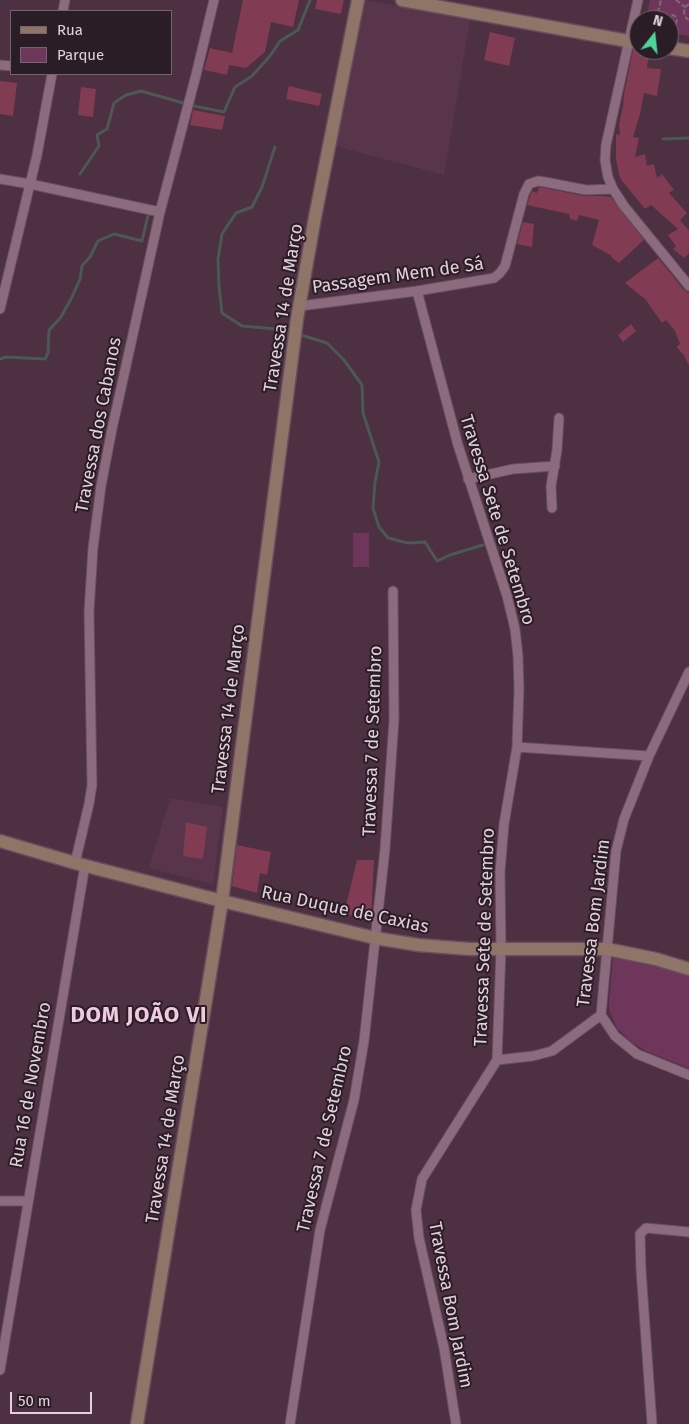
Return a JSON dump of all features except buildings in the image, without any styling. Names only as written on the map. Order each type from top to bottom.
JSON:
[{"type":"street","name":"Travessa dos Cabanos","points":[[80,864],[92,785],[89,650],[90,580],[101,486],[160,212],[214,0]]},
{"type":"street","name":"Travessa 14 de Março","points":[[137,1424],[222,901],[300,306],[317,208],[358,0]]},
{"type":"street","points":[[402,0],[430,2],[629,41]]},
{"type":"street","points":[[629,60],[606,146],[605,160],[608,177],[613,190],[689,286]]},
{"type":"street","points":[[0,309],[30,184],[52,75]]},
{"type":"street","points":[[0,179],[160,212]]},
{"type":"street","name":"Passagem Mem de Sá","points":[[300,306],[486,281],[494,278],[504,266],[524,194],[529,184],[545,182],[586,190],[613,190]]},
{"type":"street","name":"Travessa Sete de Setembro","points":[[417,291],[444,398],[506,596],[518,656],[517,746],[502,849],[499,895],[501,949],[497,1060]]},
{"type":"street","points":[[552,508],[558,418]]},
{"type":"street","points":[[468,479],[513,469],[555,466]]},
{"type":"street","name":"Travessa 7 de Setembro","points":[[290,1424],[320,1230],[352,1108],[359,1072],[376,938],[385,849],[394,720],[393,591]]},
{"type":"street","name":"Travessa Bom Jardim","points":[[456,1424],[444,1348],[418,1238],[416,1210],[422,1179],[497,1060],[533,1056],[552,1051],[601,1015],[616,851],[624,820],[649,756],[689,672]]},
{"type":"street","points":[[517,746],[649,756]]},
{"type":"street","name":"Rua Duque de Caxias","points":[[0,841],[222,901],[376,938],[440,947],[607,949],[656,959],[689,969]]},
{"type":"street","name":"Rua 16 de Novembro","points":[[0,1370],[80,864]]},
{"type":"street","points":[[601,1015],[615,1036],[637,1054],[689,1075]]},
{"type":"street","points":[[0,1202],[28,1202]]},
{"type":"street","points":[[652,1424],[640,1234],[646,1228],[689,1232]]},
{"type":"path","points":[[676,0],[685,8]]},
{"type":"path","points":[[689,4],[685,8],[684,15],[689,20]]},
{"type":"shaded area","points":[[364,0],[470,20],[444,175],[336,146]]},
{"type":"shaded area","points":[[170,798],[223,807],[213,884],[149,868]]},
{"type":"green space","points":[[650,0],[689,0],[689,36],[679,34],[679,10],[648,10]]},
{"type":"green space","points":[[353,533],[369,533],[369,567],[353,567]]},
{"type":"green space","points":[[613,958],[689,970],[689,1068],[646,1051],[630,1041],[617,1028],[610,1012],[609,1004]]},
{"type":"waterway","points":[[80,174],[99,146],[97,135],[107,129],[114,103],[126,95],[141,91],[194,106],[224,112],[235,87],[252,76],[270,56],[280,41],[298,30],[310,0]]},
{"type":"waterway","points":[[663,139],[689,138]]},
{"type":"waterway","points":[[275,147],[262,187],[252,207],[236,213],[222,234],[218,259],[219,287],[222,313],[242,326],[288,332]]},
{"type":"waterway","points":[[0,359],[6,357],[45,359],[48,353],[49,330],[61,317],[80,279],[82,266],[90,257],[98,241],[114,234],[142,241],[149,211]]},
{"type":"waterway","points":[[301,335],[327,343],[344,360],[362,385],[363,413],[379,462],[373,508],[379,527],[388,538],[408,543],[425,542],[437,561],[483,545]]},
{"type":"district","name":"DOM JOÃO VI","points":[[139,1016]]}]
